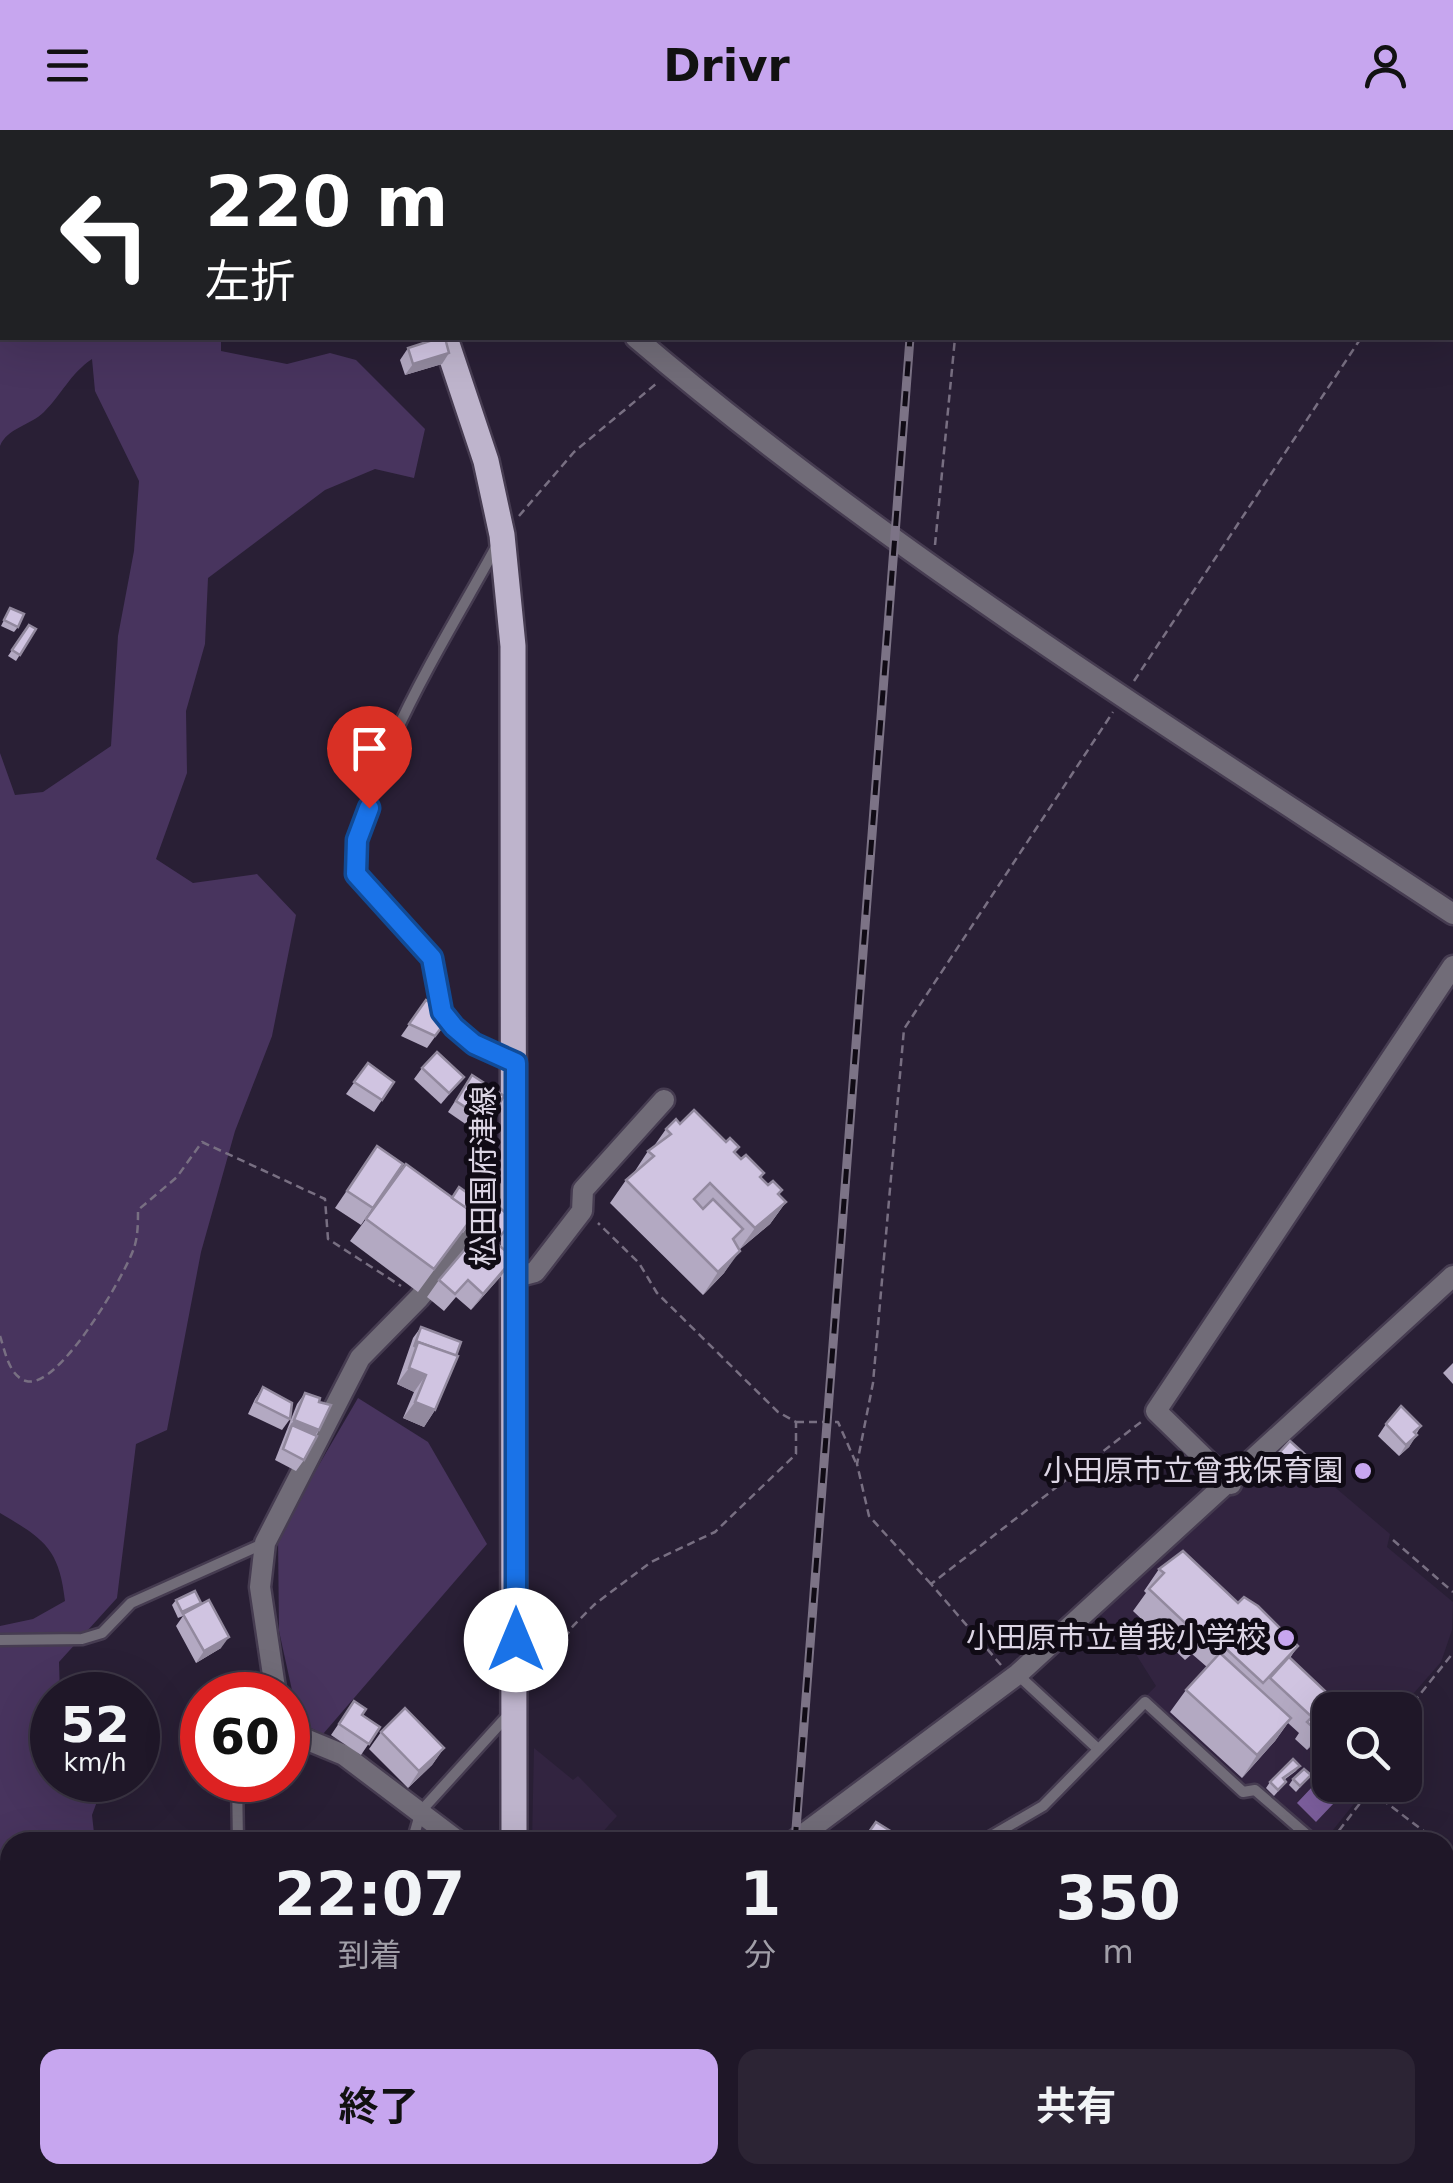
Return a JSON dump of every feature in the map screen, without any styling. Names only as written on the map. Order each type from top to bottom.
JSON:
[{"type":"main road","name":"松田国府津線","points":[[447,340],[486,461],[502,535],[513,646],[514,1832]]},
{"type":"street","points":[[638,340],[895,542],[1453,914]]},
{"type":"street","points":[[1231,1484],[1156,1411],[1453,966]]},
{"type":"street","points":[[516,1277],[535,1272],[582,1212],[583,1190],[664,1100]]},
{"type":"street","points":[[273,1672],[260,1587],[265,1543],[360,1358],[419,1298],[515,1181]]},
{"type":"street","points":[[806,1832],[1015,1676],[1231,1484],[1453,1276]]},
{"type":"street","points":[[310,1740],[344,1755],[447,1832]]},
{"type":"lane","points":[[502,535],[432,659],[392,744],[357,840],[356,874],[432,958],[442,1012],[454,1027],[474,1044],[516,1063]]},
{"type":"lane","points":[[0,1640],[82,1640],[102,1633],[130,1602],[265,1543]]},
{"type":"lane","points":[[1015,1676],[1098,1748]]},
{"type":"lane","points":[[415,1832],[421,1811],[517,1699]]},
{"type":"lane","points":[[998,1832],[1043,1806],[1146,1702],[1243,1792],[1255,1790],[1303,1832]]},
{"type":"lane","points":[[237,1802],[238,1832]]},
{"type":"path","points":[[938,554],[934,542],[955,340]]},
{"type":"path","points":[[856,1464],[874,1383],[904,1029],[1360,340]]},
{"type":"path","points":[[502,535],[574,452],[674,370]]},
{"type":"path","points":[[0,1336],[14,1374],[24,1381],[34,1382],[49,1375],[66,1360],[134,1250],[138,1210],[177,1177],[202,1142],[324,1199],[328,1239],[419,1298]]},
{"type":"path","points":[[582,1212],[639,1264],[658,1294],[778,1412],[796,1422],[838,1422],[856,1464],[869,1516],[1015,1676]]},
{"type":"path","points":[[931,1584],[1156,1411]]},
{"type":"path","points":[[517,1699],[544,1672],[573,1626],[595,1604],[652,1562],[714,1532],[792,1462],[796,1454],[796,1422]]},
{"type":"path","points":[[1393,1540],[1453,1592]]},
{"type":"path","points":[[1421,1692],[1453,1653]]},
{"type":"path","points":[[1338,1832],[1363,1802]]},
{"type":"path","points":[[1386,1802],[1425,1832]]},
{"type":"shaded area","points":[[0,340],[221,340],[221,351],[287,364],[330,353],[356,360],[425,429],[414,478],[375,469],[325,490],[208,578],[205,644],[186,711],[187,773],[156,859],[193,883],[257,874],[296,915],[272,1036],[235,1131],[201,1252],[167,1430],[136,1444],[117,1598],[59,1662],[59,1672],[30,1672],[30,1802],[97,1802],[92,1815],[94,1832],[0,1832],[0,1626],[33,1619],[65,1601],[59,1569],[47,1547],[0,1513],[0,753],[15,795],[43,792],[111,746],[118,636],[134,551],[139,481],[95,391],[92,359],[44,412],[0,446]]},
{"type":"shaded area","points":[[358,1398],[428,1442],[487,1544],[323,1734],[310,1728],[310,1672],[288,1672],[279,1631],[278,1535]]},
{"type":"shaded area","name":"小田原市立曽我小学校","points":[[1284,1444],[1390,1534],[1387,1547],[1453,1602],[1452,1630],[1441,1662],[1415,1692],[1312,1692],[1312,1802],[1355,1802],[1331,1832],[1314,1832],[1257,1783],[1242,1786],[1146,1696],[1156,1686],[1132,1648],[1098,1612]]},
{"type":"shaded area","points":[[534,1748],[573,1780],[578,1776],[617,1816],[603,1832],[532,1832]]},
{"type":"shaded area","points":[[1312,1787],[1312,1802],[1335,1802],[1316,1822],[1297,1803]]},
{"type":"building","points":[[446,340],[449,353],[413,364],[408,348]]},
{"type":"building","points":[[10,608],[24,614],[18,627],[4,620]]},
{"type":"building","points":[[29,625],[36,629],[20,655],[12,650]]},
{"type":"building","points":[[426,1000],[450,1016],[435,1036],[409,1024]]},
{"type":"building","points":[[437,1052],[464,1077],[449,1093],[422,1068]]},
{"type":"building","points":[[368,1063],[394,1082],[382,1100],[354,1082]]},
{"type":"building","points":[[472,1075],[504,1096],[488,1122],[456,1101]]},
{"type":"building","points":[[694,1110],[726,1142],[730,1138],[739,1147],[734,1152],[741,1159],[746,1155],[764,1173],[760,1177],[768,1185],[773,1181],[782,1190],[778,1194],[786,1202],[755,1228],[710,1183],[694,1199],[703,1209],[713,1199],[743,1229],[733,1239],[740,1251],[718,1272],[626,1180],[654,1156],[648,1151],[671,1134],[666,1129],[676,1119],[680,1124]]},
{"type":"building","points":[[377,1146],[403,1164],[373,1208],[347,1191]]},
{"type":"building","points":[[406,1164],[475,1214],[434,1269],[366,1219]]},
{"type":"building","points":[[459,1187],[483,1204],[471,1222],[475,1214],[452,1198]]},
{"type":"building","points":[[500,1208],[514,1220],[495,1242],[514,1258],[483,1294],[468,1280],[455,1294],[439,1280]]},
{"type":"building","points":[[421,1327],[461,1342],[456,1356],[418,1342],[414,1347]]},
{"type":"building","points":[[418,1342],[458,1356],[435,1410],[415,1402],[426,1375],[409,1368]]},
{"type":"building","points":[[263,1387],[292,1403],[290,1419],[256,1402]]},
{"type":"building","points":[[305,1393],[331,1405],[319,1430],[294,1420]]},
{"type":"building","points":[[1401,1406],[1421,1426],[1406,1445],[1386,1424]]},
{"type":"building","points":[[292,1425],[317,1436],[304,1460],[283,1449]]},
{"type":"building","points":[[1290,1441],[1319,1467],[1314,1473],[1296,1457],[1291,1463],[1279,1453]]},
{"type":"building","points":[[1183,1551],[1238,1603],[1244,1597],[1258,1606],[1298,1646],[1263,1683],[1207,1631],[1201,1638],[1149,1589],[1164,1573],[1159,1569]]},
{"type":"building","points":[[195,1591],[201,1603],[182,1612],[176,1600]]},
{"type":"building","points":[[209,1600],[229,1637],[204,1651],[183,1614]]},
{"type":"building","points":[[1220,1653],[1291,1718],[1257,1755],[1186,1690]]},
{"type":"building","points":[[1289,1657],[1326,1692],[1312,1692],[1312,1717],[1270,1678]]},
{"type":"building","points":[[354,1701],[366,1709],[362,1715],[380,1727],[369,1744],[339,1724]]},
{"type":"building","points":[[405,1708],[444,1748],[419,1771],[381,1732]]},
{"type":"building","points":[[1293,1759],[1300,1766],[1283,1778],[1286,1782],[1278,1790],[1270,1782]]},
{"type":"building","points":[[1304,1769],[1311,1775],[1300,1786],[1293,1779]]},
{"type":"building","points":[[876,1822],[892,1832],[869,1832]]},
{"type":"railway","points":[[796,1832],[910,340]]},
{"type":"place","name":"小田原市立曾我保育園","points":[[1363,1471]]},
{"type":"place","name":"小田原市立曽我小学校","points":[[1286,1638]]},
{"type":"route","points":[[369,808],[357,840],[356,874],[432,958],[442,1012],[454,1027],[474,1044],[516,1063],[516,1640]]}]
